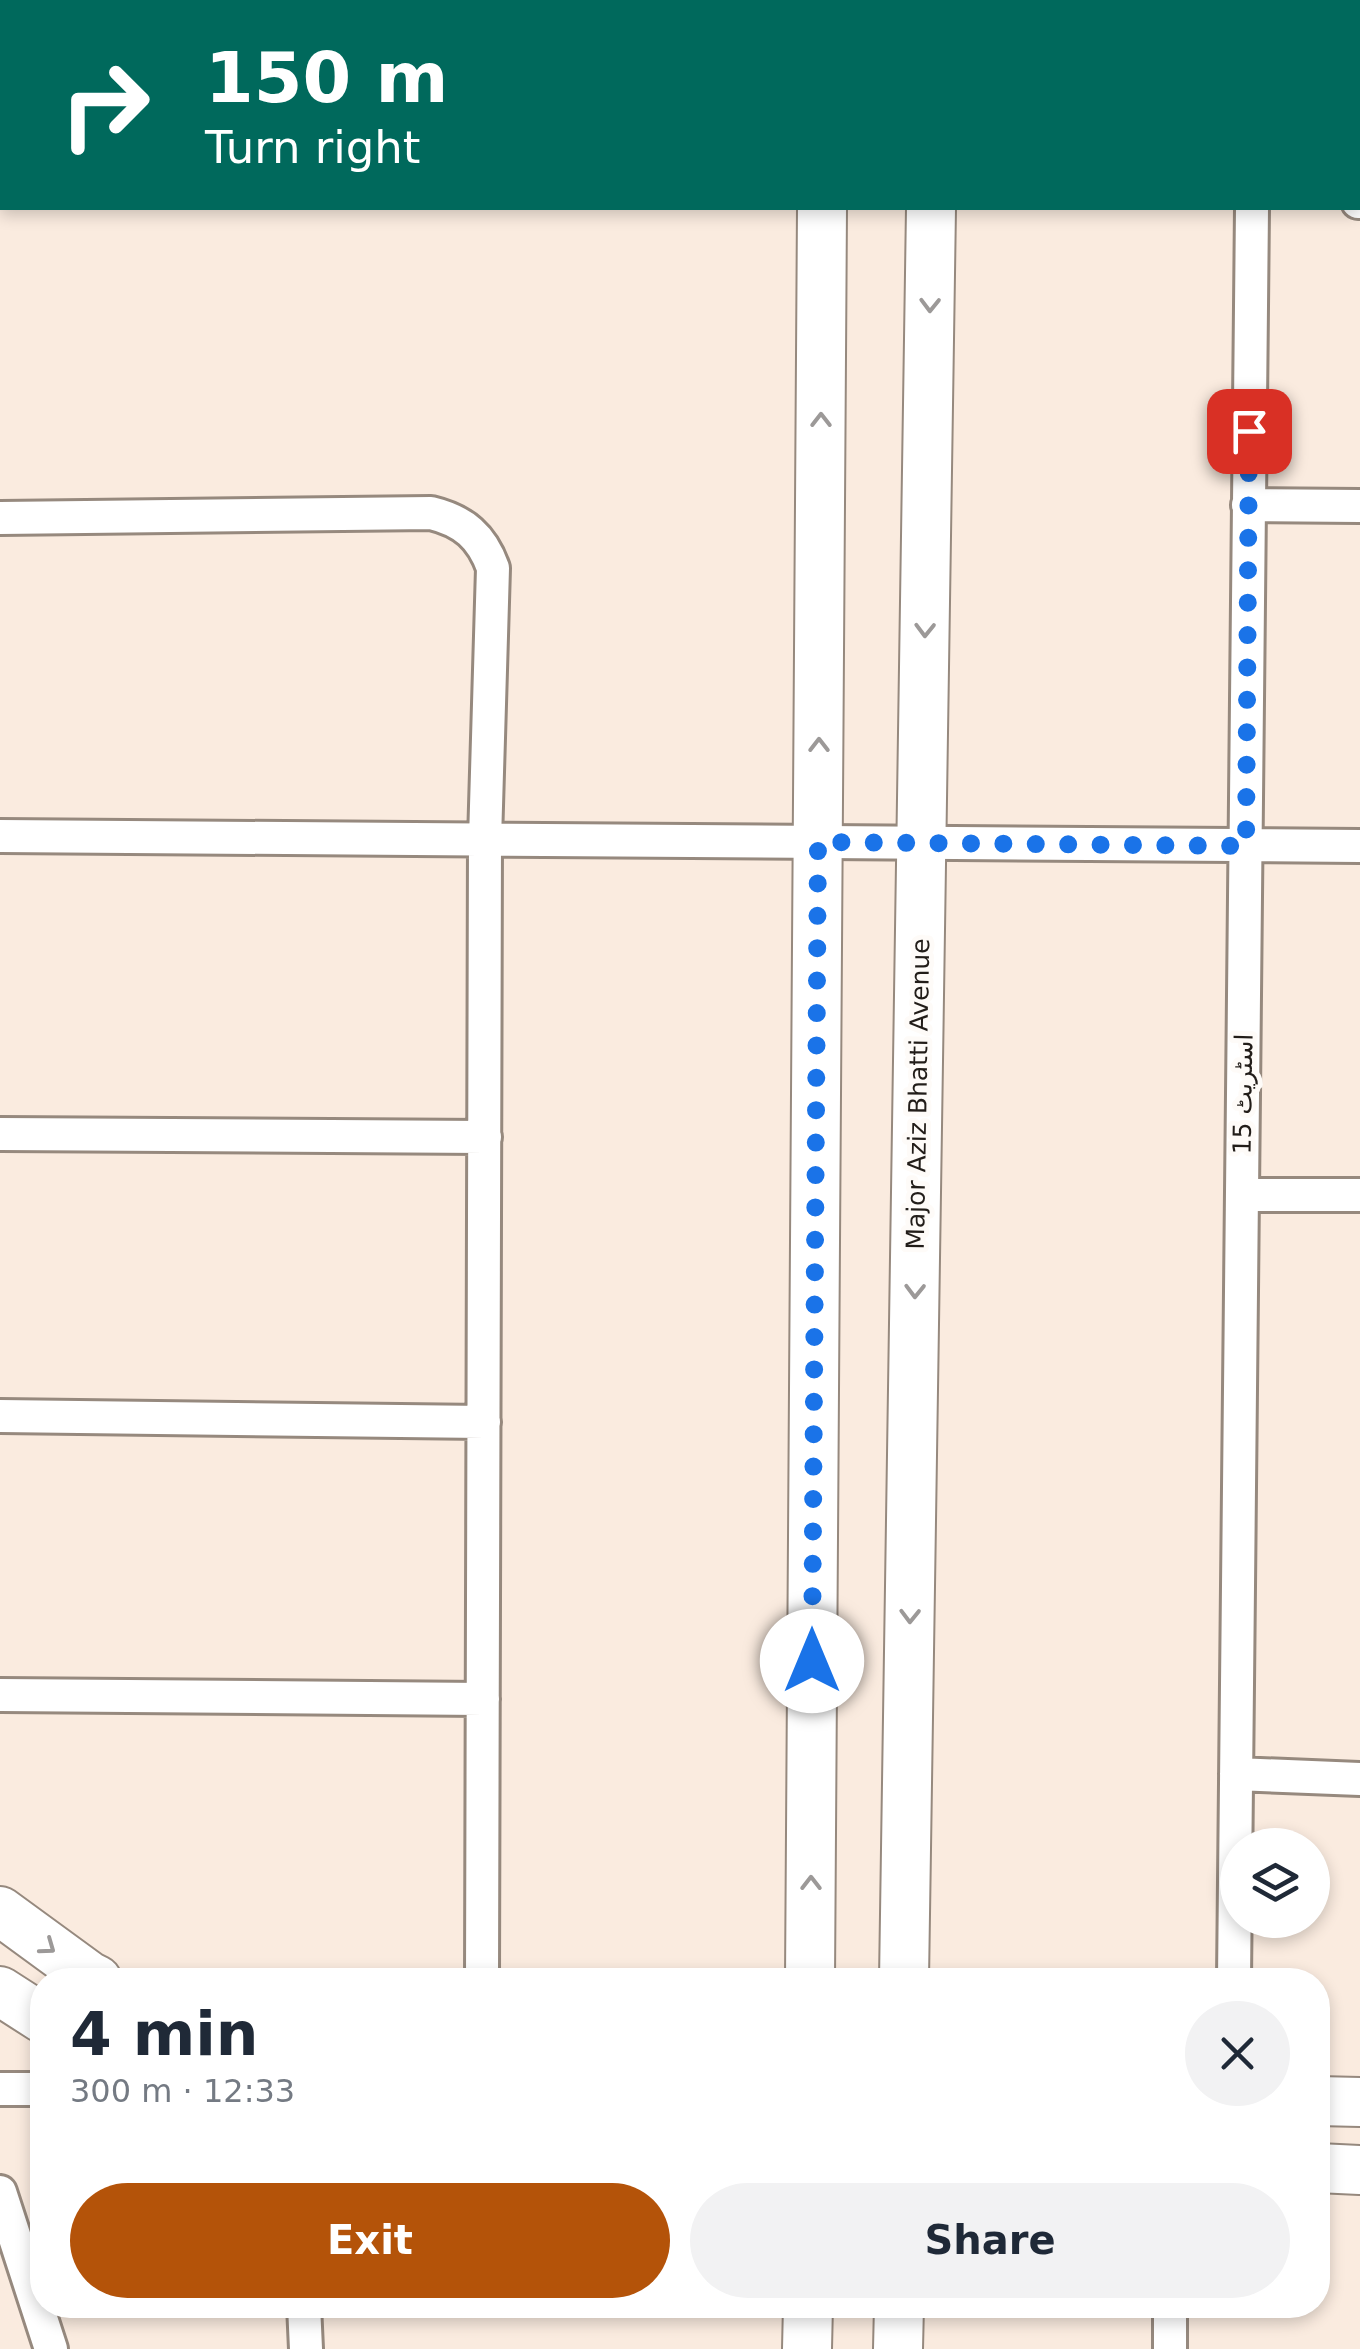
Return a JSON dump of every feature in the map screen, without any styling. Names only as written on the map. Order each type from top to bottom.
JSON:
[{"type":"street","points":[[810,1968],[822,210]]},
{"type":"street","name":"Major Aziz Bhatti Avenue","points":[[904,1968],[931,210]]},
{"type":"street","name":"اسٹریٹ 15","points":[[1234,1968],[1252,210]]},
{"type":"street","points":[[1248,505],[1360,506]]},
{"type":"street","points":[[0,518],[432,514],[463,524],[476,535],[493,568],[485,840],[482,1968]]},
{"type":"street","points":[[0,836],[1360,846]]},
{"type":"street","points":[[0,1134],[484,1136]]},
{"type":"street","points":[[1242,1195],[1360,1195]]},
{"type":"street","points":[[0,1416],[484,1422]]},
{"type":"street","points":[[0,1695],[483,1700]]},
{"type":"street","points":[[1236,1774],[1360,1779]]},
{"type":"street","points":[[0,1911],[78,1968]]},
{"type":"street","points":[[0,1991],[30,2010]]},
{"type":"street","points":[[0,2088],[30,2089]]},
{"type":"street","points":[[1330,2101],[1360,2102]]},
{"type":"street","points":[[1330,2169],[1360,2170]]},
{"type":"street","points":[[0,2192],[30,2283]]},
{"type":"street","points":[[42,2318],[52,2349]]},
{"type":"street","points":[[305,2318],[306,2349]]},
{"type":"street","points":[[807,2349],[808,2318]]},
{"type":"street","points":[[898,2349],[899,2318]]},
{"type":"street","points":[[1170,2318],[1170,2349]]},
{"type":"route","points":[[812,1661],[818,842],[1246,846],[1249,431]]}]
